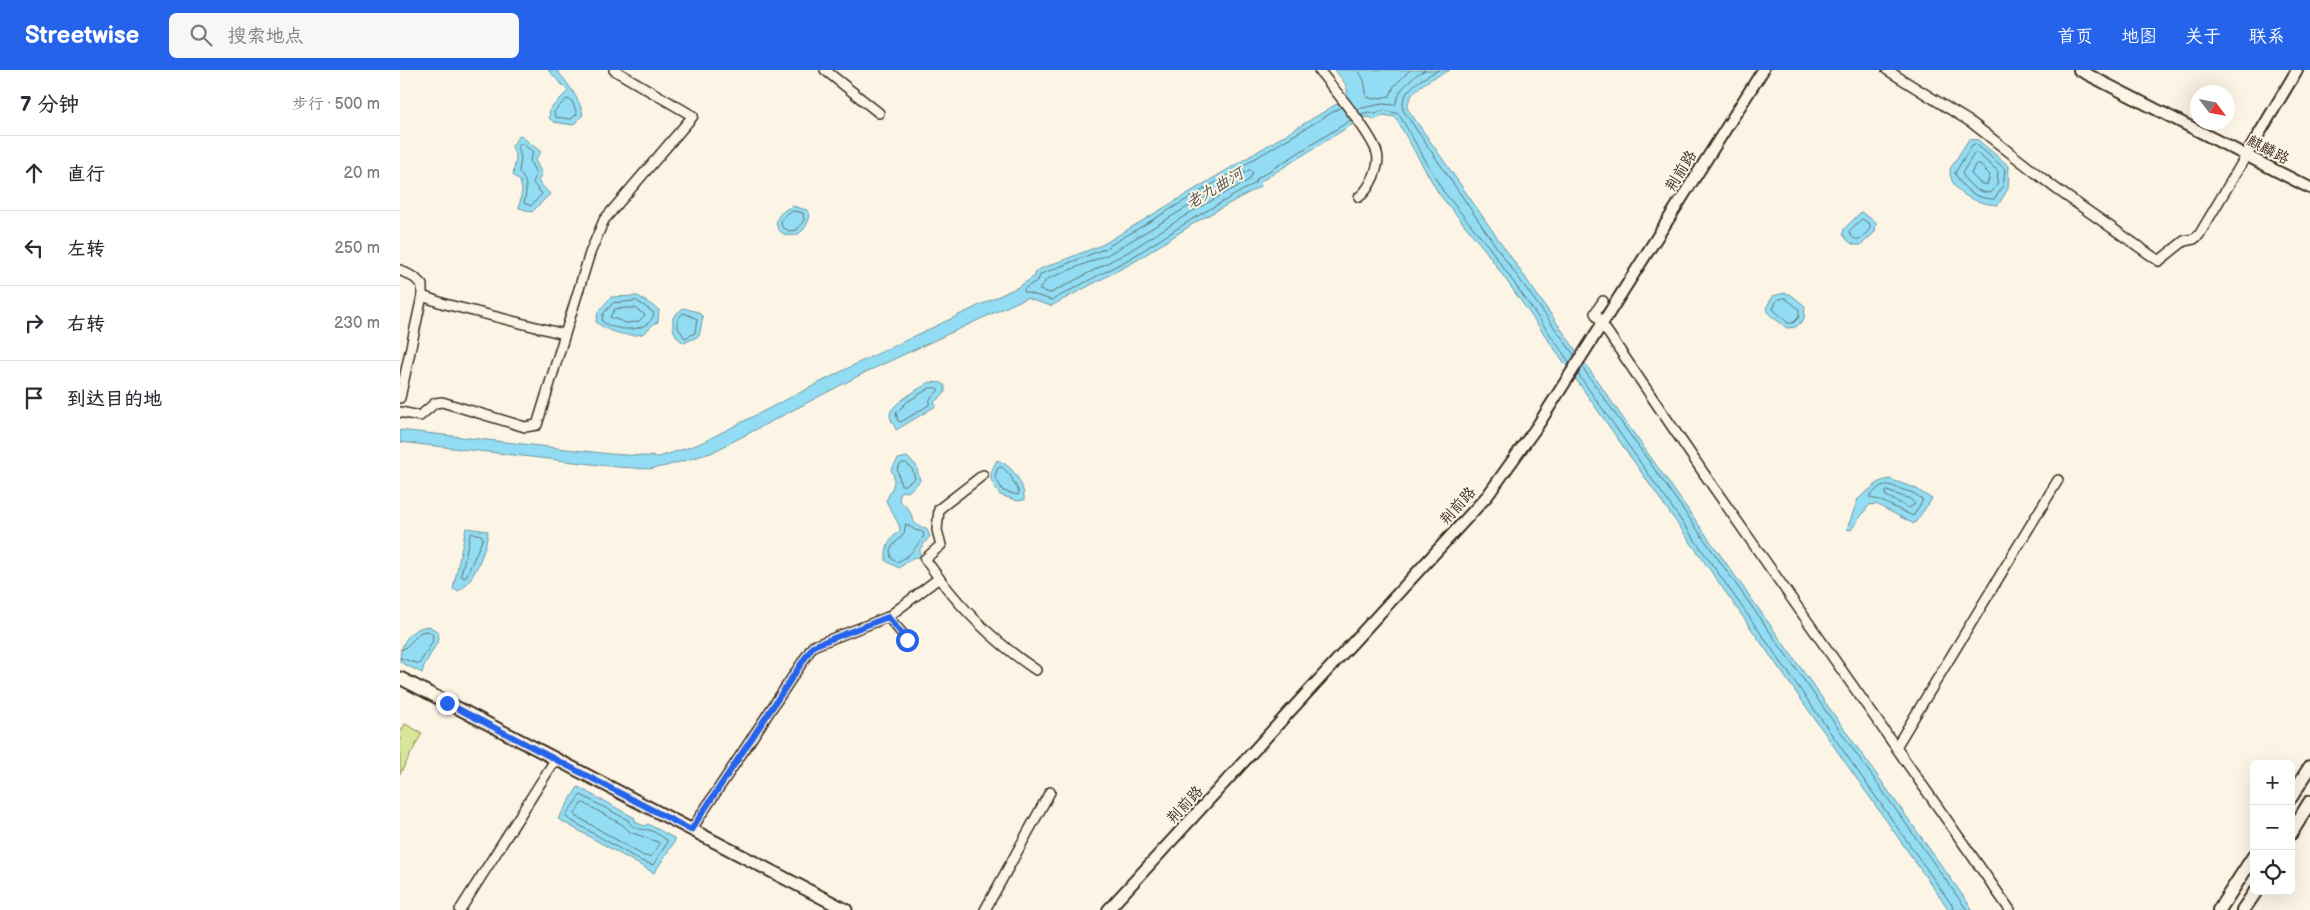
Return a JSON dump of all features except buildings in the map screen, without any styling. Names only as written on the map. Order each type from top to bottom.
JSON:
[{"type":"main road","points":[[400,678],[846,910]]},
{"type":"main road","points":[[2295,791],[2310,767]]},
{"type":"main road","points":[[2295,826],[2310,802]]},
{"type":"main road","points":[[2219,910],[2250,862]]},
{"type":"main road","points":[[2243,910],[2253,895]]},
{"type":"street","points":[[400,412],[420,416],[435,403],[442,402],[525,426],[537,425],[590,253],[604,220],[693,116],[614,70]]},
{"type":"street","points":[[825,70],[879,113]]},
{"type":"street","points":[[1320,70],[1360,124],[1377,152],[1378,163],[1366,192],[1358,198]]},
{"type":"street","name":"荆前路","points":[[1108,910],[1488,494],[1538,425],[1763,70]]},
{"type":"street","points":[[1887,70],[1972,123],[2055,188],[2159,261],[2184,241],[2194,239],[2199,235],[2297,70]]},
{"type":"street","name":"麒麟路","points":[[2079,70],[2310,188]]},
{"type":"street","points":[[400,270],[415,278],[422,285],[422,296],[400,398]]},
{"type":"street","points":[[422,296],[445,304],[564,334]]},
{"type":"street","points":[[1603,302],[1595,313],[1602,324],[1707,478],[2010,910]]},
{"type":"street","points":[[983,475],[939,510],[937,530],[941,545],[925,559],[958,603],[1014,655],[1036,670]]},
{"type":"street","points":[[1896,747],[2058,480]]},
{"type":"street","points":[[691,830],[813,646],[888,617],[938,578]]},
{"type":"street","points":[[888,617],[907,640]]},
{"type":"street","points":[[460,910],[555,760]]},
{"type":"street","points":[[985,910],[1050,792]]},
{"type":"green space","points":[[405,724],[422,733],[400,774],[400,733]]},
{"type":"water","points":[[548,70],[556,70],[576,97],[582,109],[583,115],[573,125],[554,122],[549,118],[550,109],[568,91]]},
{"type":"water","name":"老九曲河","points":[[1335,70],[1450,70],[1423,84],[1409,100],[1407,108],[1637,438],[1973,910],[1949,910],[1485,250],[1439,194],[1395,117],[1383,115],[1375,120],[1369,117],[1361,119],[1260,182],[1261,186],[1196,222],[1134,262],[1051,306],[1026,298],[866,372],[711,453],[649,469],[400,442],[400,430],[610,454],[659,457],[699,444],[860,362],[1020,286],[1035,276],[1035,271],[1102,245],[1345,99],[1347,95],[1346,87]]},
{"type":"water","points":[[520,135],[541,152],[535,160],[542,174],[538,181],[550,194],[532,212],[519,208],[522,190],[520,181],[513,175],[516,158],[512,146]]},
{"type":"water","points":[[1969,139],[1978,140],[2009,166],[2008,189],[1998,205],[1974,200],[1959,191],[1954,185],[1950,169]]},
{"type":"water","points":[[793,206],[807,210],[810,215],[805,228],[798,234],[790,236],[782,233],[778,228],[777,221],[781,213]]},
{"type":"water","points":[[1861,212],[1876,222],[1875,232],[1861,245],[1855,245],[1843,234],[1844,229]]},
{"type":"water","points":[[1785,293],[1790,294],[1805,306],[1804,319],[1796,327],[1787,328],[1770,315],[1766,308],[1773,296]]},
{"type":"water","points":[[638,296],[659,310],[658,322],[644,333],[636,335],[624,334],[611,331],[596,322],[598,312],[611,297]]},
{"type":"water","points":[[683,308],[698,312],[703,317],[699,336],[684,343],[673,329],[673,317]]},
{"type":"water","points":[[930,382],[942,383],[945,386],[945,393],[934,402],[936,406],[896,430],[890,417],[891,411],[907,397]]},
{"type":"water","points":[[907,457],[916,465],[920,481],[908,492],[901,491],[899,500],[908,509],[915,523],[926,528],[930,536],[920,549],[920,558],[914,557],[899,568],[886,561],[888,544],[900,530],[886,501],[894,482],[891,470],[898,459]]},
{"type":"water","points":[[997,460],[1008,466],[1016,476],[1024,494],[1024,500],[1018,501],[1000,495],[991,478]]},
{"type":"water","points":[[1889,479],[1915,488],[1932,499],[1914,524],[1876,504],[1869,505],[1851,530],[1847,529],[1858,499],[1879,482]]},
{"type":"water","points":[[466,528],[488,531],[485,546],[474,574],[464,587],[458,591],[453,589]]},
{"type":"water","points":[[429,626],[438,632],[439,639],[422,673],[400,662],[400,655],[404,643],[411,634],[422,627]]},
{"type":"water","points":[[578,787],[635,818],[635,822],[644,826],[648,824],[674,838],[675,841],[654,873],[558,819]]},
{"type":"route","points":[[447,703],[691,830],[813,646],[888,617],[907,640]]}]
